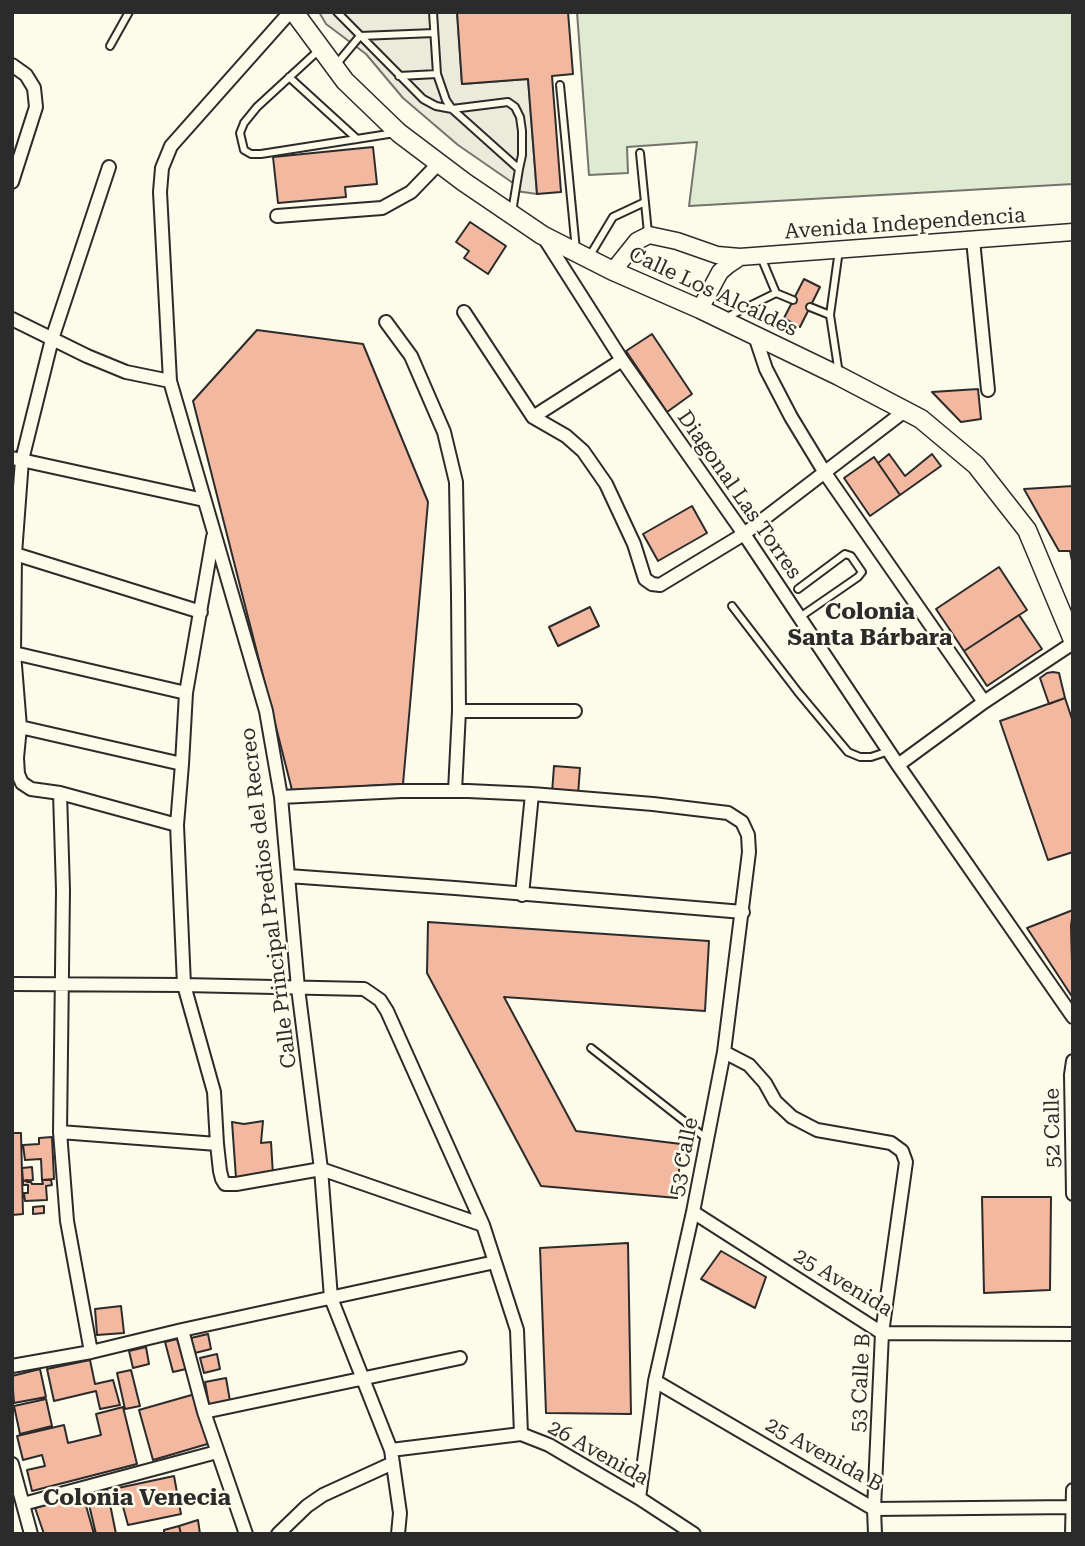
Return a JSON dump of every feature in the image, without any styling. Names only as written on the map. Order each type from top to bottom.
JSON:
[{"type":"main road","name":"Calle Los Alcaldes","points":[[292,12],[345,81],[399,133],[542,235],[839,376],[921,419],[976,465],[1027,530],[1073,642]]},
{"type":"street","name":"Calle Principal Predios del Recreo","points":[[292,12],[171,146],[162,168],[160,192],[170,381],[266,711],[281,797],[298,988],[321,1169],[331,1298],[391,1450],[400,1513],[398,1534]]},
{"type":"street","points":[[12,65],[26,75],[34,88],[36,107],[16,156],[12,182]]},
{"type":"street","points":[[277,216],[382,208],[411,192],[439,163]]},
{"type":"street","points":[[110,167],[52,339],[17,459],[14,647],[15,701],[20,727],[15,758],[22,783],[31,789],[60,793],[177,825]]},
{"type":"street","name":"Avenida Independencia","points":[[649,235],[677,241],[717,255],[740,257],[1073,232]]},
{"type":"street","name":"Diagonal Las Torres","points":[[542,235],[622,360],[744,534],[898,765],[1073,1017]]},
{"type":"street","points":[[613,271],[638,242],[649,235]]},
{"type":"street","points":[[973,240],[988,390]]},
{"type":"street","points":[[700,309],[720,272],[740,257]]},
{"type":"street","points":[[464,312],[533,417],[566,436],[583,452],[606,484],[634,544],[645,579],[652,584],[660,585],[744,534],[905,410]]},
{"type":"street","points":[[12,319],[126,372],[170,381]]},
{"type":"street","points":[[386,322],[411,356],[444,432],[456,482],[459,711],[455,791]]},
{"type":"street","points":[[755,336],[772,381],[825,473],[984,702]]},
{"type":"street","points":[[533,417],[622,360]]},
{"type":"street","points":[[17,459],[204,500]]},
{"type":"street","points":[[214,533],[186,694],[177,825],[184,985],[214,1092],[222,1179],[225,1184],[236,1184],[321,1169],[483,1224]]},
{"type":"street","points":[[15,554],[201,612]]},
{"type":"street","points":[[898,765],[1073,642]]},
{"type":"street","points":[[14,647],[186,694]]},
{"type":"street","points":[[459,711],[575,711]]},
{"type":"street","points":[[20,727],[183,764]]},
{"type":"street","points":[[281,797],[401,791],[532,794],[522,895]]},
{"type":"street","points":[[60,793],[63,890],[60,1132],[67,1221],[92,1352]]},
{"type":"street","name":"53 Calle","points":[[532,794],[728,813],[742,822],[748,835],[743,912],[724,1052],[693,1212],[655,1381],[639,1498]]},
{"type":"street","points":[[288,876],[743,912]]},
{"type":"street","points":[[12,984],[364,989],[380,1000],[483,1224],[517,1330],[521,1434]]},
{"type":"street","name":"53 Calle B","points":[[724,1052],[748,1065],[765,1083],[775,1101],[792,1117],[817,1130],[891,1143],[902,1152],[905,1162],[883,1333],[875,1534]]},
{"type":"street","name":"52 Calle","points":[[1073,1061],[1073,1194]]},
{"type":"street","points":[[60,1132],[217,1144]]},
{"type":"street","name":"25 Avenida","points":[[693,1212],[883,1333],[1073,1334]]},
{"type":"street","points":[[12,1366],[92,1352],[495,1262]]},
{"type":"street","points":[[182,1330],[204,1412],[246,1534]]},
{"type":"street","points":[[204,1412],[460,1358]]},
{"type":"street","name":"25 Avenida B","points":[[655,1381],[874,1508],[1073,1507]]},
{"type":"street","name":"26 Avenida","points":[[391,1450],[521,1434],[548,1445],[639,1498],[680,1530],[694,1534]]},
{"type":"street","points":[[23,1504],[217,1452]]},
{"type":"street","points":[[12,1464],[31,1534]]},
{"type":"street","points":[[278,1534],[307,1506],[323,1495],[393,1464]]},
{"type":"street","points":[[1072,1534],[1073,1490]]},
{"type":"lane","points":[[110,46],[129,12]]},
{"type":"lane","points":[[337,12],[423,99],[436,106],[452,109],[508,102],[515,107],[520,117],[522,155],[512,214]]},
{"type":"lane","points":[[433,12],[437,74],[446,100],[452,109],[520,169]]},
{"type":"lane","points":[[334,67],[360,36],[434,33]]},
{"type":"lane","points":[[321,48],[244,122],[240,133],[244,150],[251,154],[261,154],[399,133]]},
{"type":"lane","points":[[399,76],[437,74]]},
{"type":"lane","points":[[289,78],[357,139]]},
{"type":"lane","points":[[560,85],[582,255]]},
{"type":"lane","points":[[640,153],[649,235]]},
{"type":"lane","points":[[582,255],[612,217],[645,202]]},
{"type":"lane","points":[[839,250],[830,315],[839,376]]},
{"type":"lane","points":[[760,256],[776,293],[793,300]]},
{"type":"lane","points":[[722,320],[776,293]]},
{"type":"lane","points":[[810,307],[830,315]]},
{"type":"lane","points":[[798,589],[845,554],[851,556],[862,572],[800,617]]},
{"type":"lane","points":[[732,606],[848,752],[860,757],[871,757],[889,751]]},
{"type":"lane","points":[[591,1048],[707,1139]]},
{"type":"green space","points":[[577,12],[1073,12],[1073,184],[689,206],[697,142],[627,147],[628,173],[589,175]]},
{"type":"shaded area","points":[[319,12],[457,12],[462,84],[528,79],[537,194],[516,191],[513,183],[458,145],[403,98],[366,54],[326,24]]},
{"type":"building","points":[[457,12],[568,12],[573,74],[552,76],[561,192],[537,194],[528,79],[462,84]]},
{"type":"building","points":[[373,147],[377,184],[345,187],[346,197],[278,203],[273,157]]},
{"type":"building","points":[[470,222],[506,246],[488,274],[464,258],[469,251],[456,242]]},
{"type":"building","points":[[804,279],[820,287],[800,327],[784,318]]},
{"type":"building","points":[[257,330],[363,344],[428,502],[403,784],[292,790],[193,401]]},
{"type":"building","points":[[652,334],[692,394],[667,412],[626,351]]},
{"type":"building","points":[[978,389],[981,419],[961,422],[932,392]]},
{"type":"building","points":[[889,454],[905,476],[932,454],[941,466],[900,495],[878,463]]},
{"type":"building","points":[[874,457],[900,495],[870,516],[844,478]]},
{"type":"building","points":[[1073,486],[1073,566],[1070,551],[1059,551],[1024,489]]},
{"type":"building","points":[[692,506],[707,533],[658,561],[643,534]]},
{"type":"building","points":[[999,567],[1027,610],[964,651],[936,609]]},
{"type":"building","points":[[590,607],[599,626],[558,646],[549,627]]},
{"type":"building","points":[[1019,615],[1042,649],[987,686],[964,651]]},
{"type":"building","points":[[1053,672],[1059,673],[1065,698],[1049,704],[1040,678]]},
{"type":"building","points":[[1065,698],[1073,722],[1073,852],[1048,860],[1000,721]]},
{"type":"building","points":[[554,766],[580,768],[578,795],[552,793]]},
{"type":"building","points":[[1073,910],[1071,926],[1073,998],[1027,928]]},
{"type":"building","points":[[428,922],[709,941],[705,1011],[504,997],[576,1131],[681,1144],[677,1198],[541,1186],[427,973]]},
{"type":"building","points":[[263,1121],[261,1143],[271,1142],[273,1175],[236,1178],[232,1122],[244,1124]]},
{"type":"building","points":[[12,1133],[21,1133],[23,1214],[12,1215]]},
{"type":"building","points":[[52,1137],[54,1179],[42,1180],[41,1159],[25,1160],[23,1145],[39,1144],[39,1138]]},
{"type":"building","points":[[32,1167],[33,1180],[23,1181],[22,1168]]},
{"type":"building","points":[[27,1180],[32,1184],[43,1184],[42,1180],[51,1180],[52,1185],[46,1186],[47,1200],[25,1201],[24,1193],[28,1193],[28,1185],[23,1185],[23,1181]]},
{"type":"building","points":[[982,1197],[1051,1197],[1050,1290],[984,1293]]},
{"type":"building","points":[[44,1206],[44,1213],[33,1214],[33,1207]]},
{"type":"building","points":[[628,1243],[631,1414],[546,1413],[540,1248]]},
{"type":"building","points":[[721,1251],[766,1277],[755,1308],[701,1279]]},
{"type":"building","points":[[121,1306],[124,1333],[97,1335],[95,1309]]},
{"type":"building","points":[[208,1334],[211,1349],[195,1353],[191,1338]]},
{"type":"building","points":[[177,1339],[186,1369],[173,1372],[165,1342]]},
{"type":"building","points":[[146,1347],[149,1364],[133,1368],[129,1351]]},
{"type":"building","points":[[217,1354],[220,1369],[204,1373],[200,1358]]},
{"type":"building","points":[[90,1360],[95,1384],[113,1380],[120,1405],[100,1409],[96,1391],[54,1401],[47,1369]]},
{"type":"building","points":[[40,1369],[46,1397],[14,1403],[12,1376]]},
{"type":"building","points":[[131,1370],[140,1406],[125,1409],[117,1373]]},
{"type":"building","points":[[226,1378],[230,1401],[209,1405],[205,1382]]},
{"type":"building","points":[[195,1394],[214,1442],[153,1460],[139,1410]]},
{"type":"building","points":[[46,1399],[52,1426],[20,1434],[14,1406]]},
{"type":"building","points":[[123,1407],[137,1464],[32,1491],[27,1470],[45,1466],[42,1455],[23,1460],[17,1436],[64,1425],[68,1443],[101,1435],[96,1414]]},
{"type":"building","points":[[174,1476],[181,1514],[128,1525],[118,1488]]},
{"type":"building","points":[[107,1489],[116,1534],[96,1534],[86,1492]]},
{"type":"building","points":[[83,1495],[94,1534],[44,1534],[35,1508]]},
{"type":"building","points":[[198,1520],[200,1534],[181,1534],[179,1526]]},
{"type":"building","points":[[179,1526],[181,1534],[164,1534],[164,1530]]},
{"type":"district","name":"Colonia Santa Bárbara","points":[[870,625]]},
{"type":"district","name":"Colonia Venecia","points":[[137,1498]]}]
